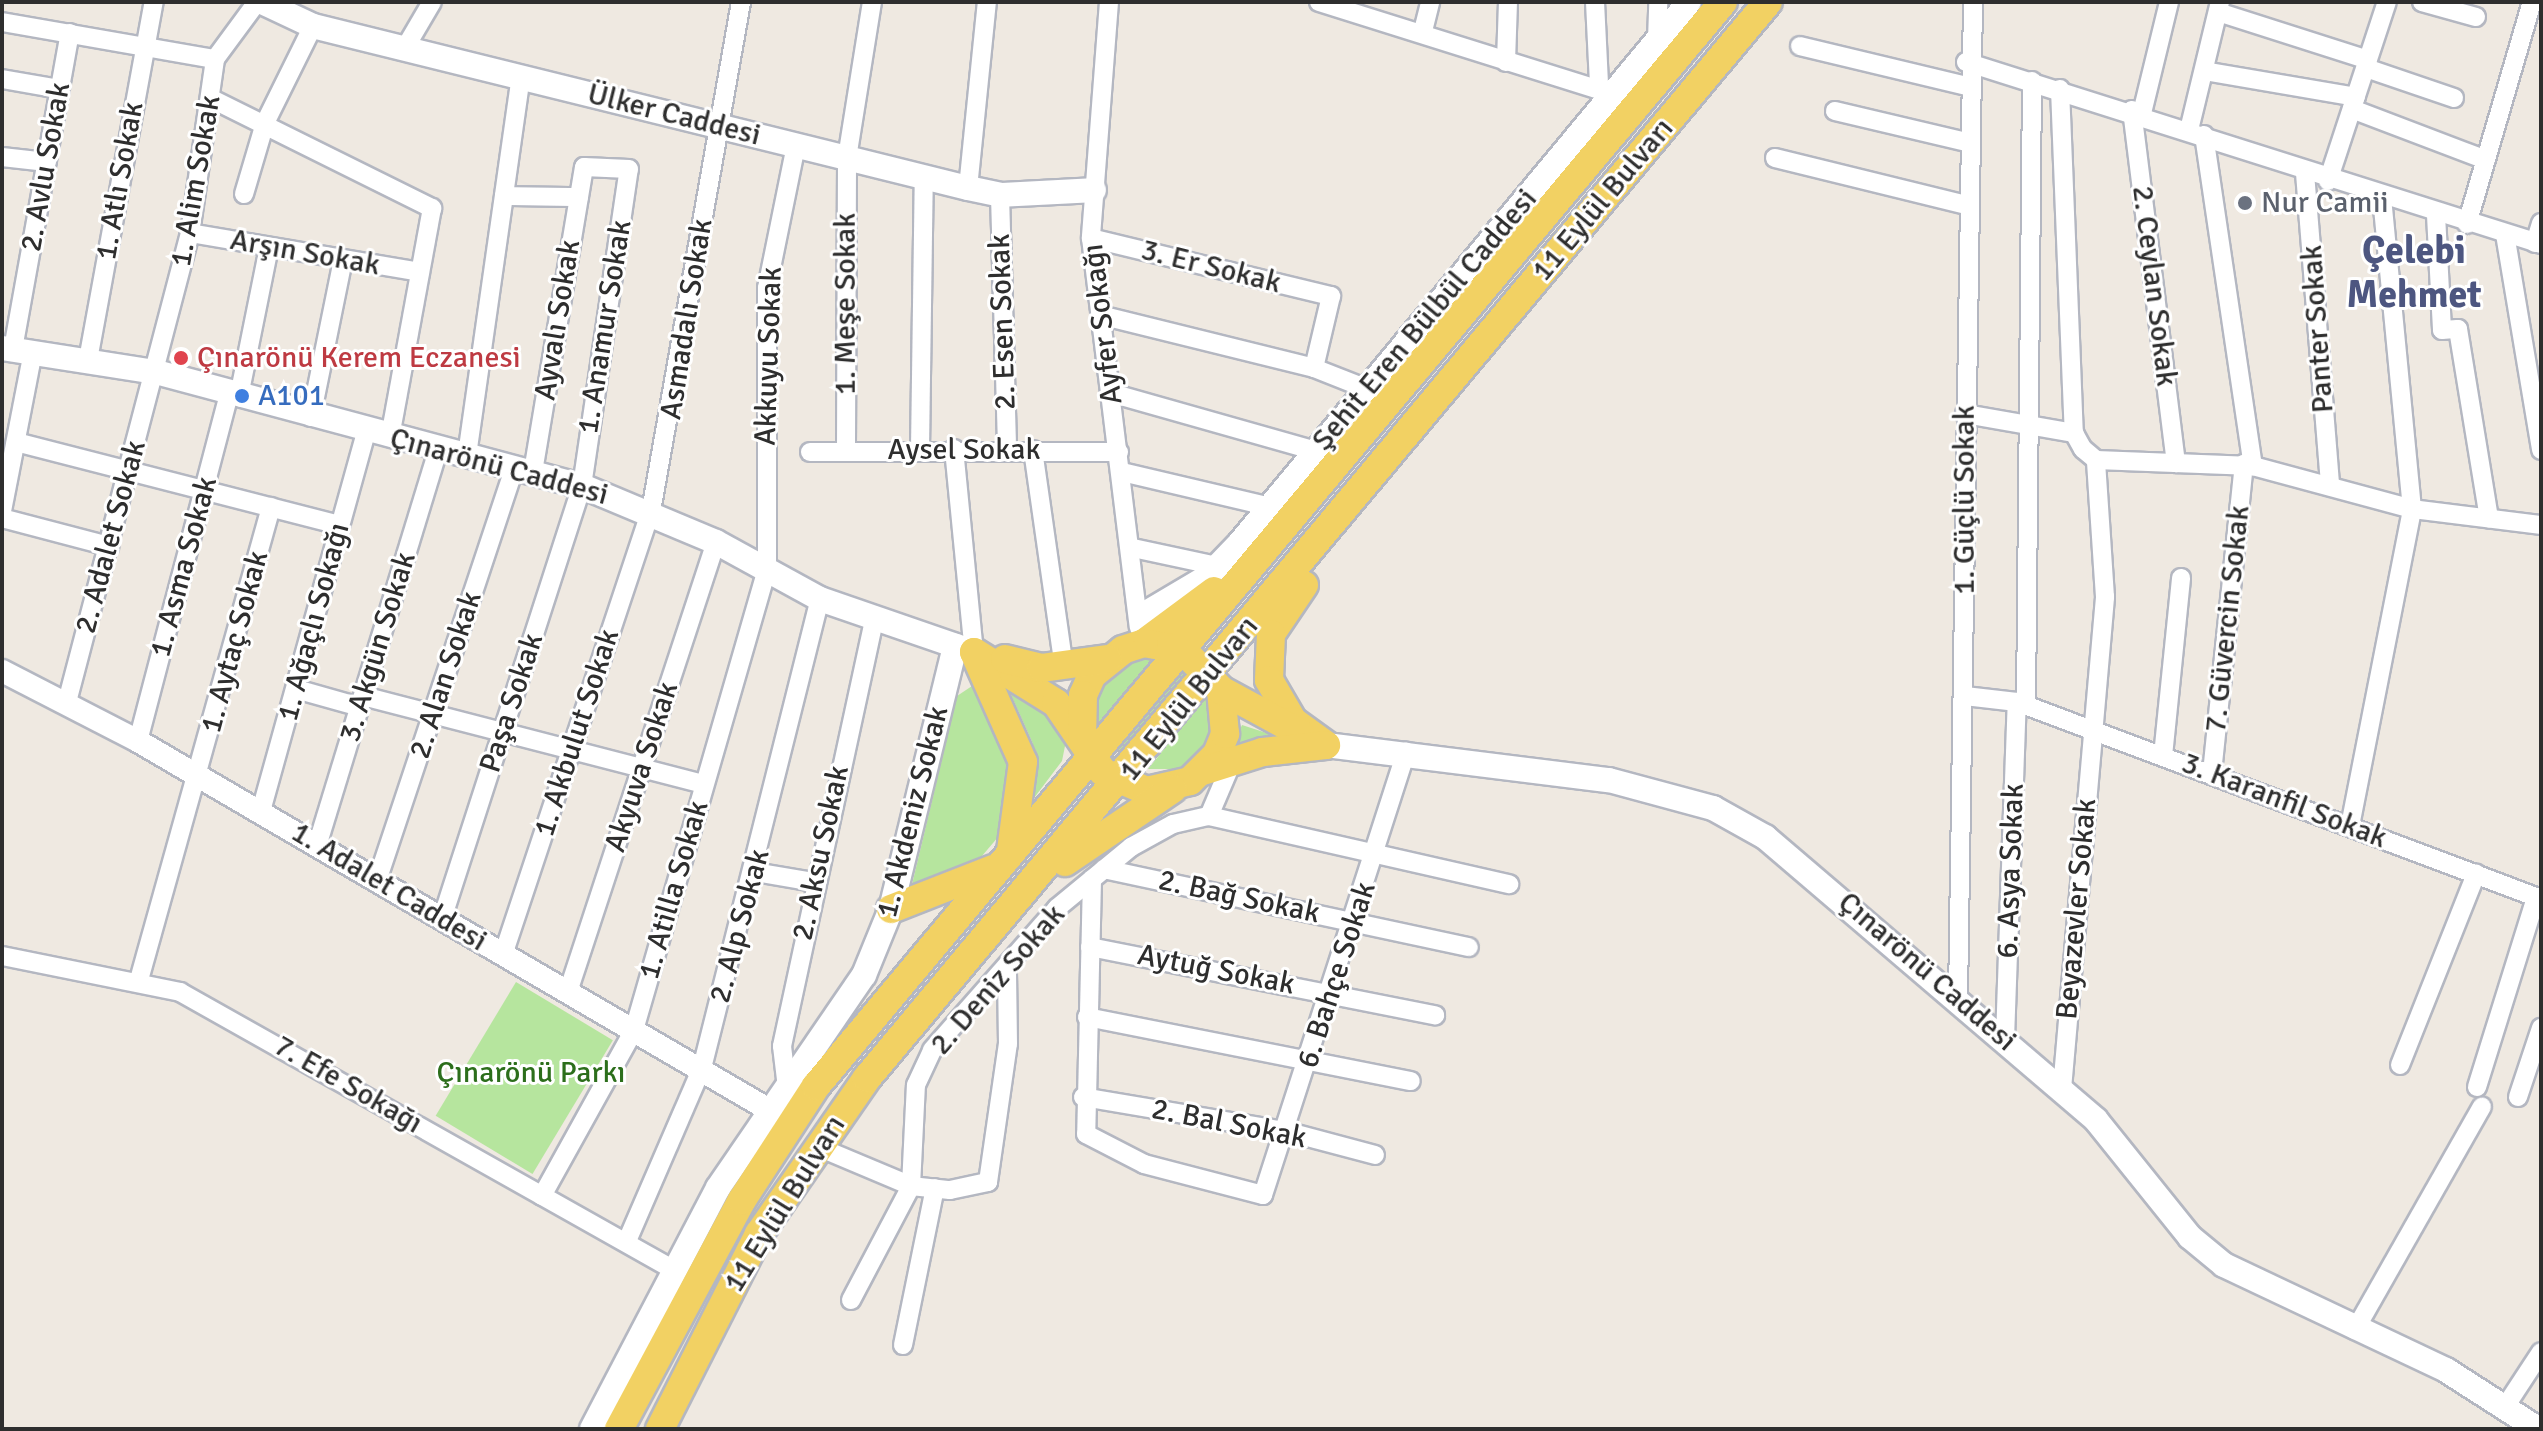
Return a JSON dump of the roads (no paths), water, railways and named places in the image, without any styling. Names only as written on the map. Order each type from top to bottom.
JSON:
[{"type":"main road","name":"Ülker Caddesi","points":[[259,2],[313,26],[968,188],[1000,195],[1094,190]]},
{"type":"main road","name":"Şehit Eren Bülbül Caddesi","points":[[1329,456],[1367,389],[1606,89],[1657,40],[1689,2]]},
{"type":"main road","name":"11 Eylül Bulvarı","points":[[619,1429],[742,1200],[816,1086],[1006,859],[1086,748],[1183,650],[1283,510],[1723,2]]},
{"type":"main road","name":"11 Eylül Bulvarı","points":[[660,1429],[759,1234],[816,1146],[1019,895],[1216,681],[1409,433],[1768,2]]},
{"type":"main road","name":"Çınarönü Caddesi","points":[[16,350],[156,372],[311,417],[582,486],[651,511],[767,568],[820,599],[964,649]]},
{"type":"main road","points":[[1326,745],[1276,700],[1266,654],[1271,634],[1409,433]]},
{"type":"main road","points":[[1086,748],[1083,695],[1107,659],[1141,635],[1283,510]]},
{"type":"main road","points":[[1141,635],[1189,613],[1283,510]]},
{"type":"main road","points":[[1141,635],[1183,650],[1251,712],[1326,745]]},
{"type":"main road","points":[[964,649],[1064,667],[1107,659]]},
{"type":"main road","points":[[964,649],[1056,703],[1086,748],[1120,783],[1175,788]]},
{"type":"main road","points":[[891,909],[1006,859],[1023,762],[964,649]]},
{"type":"main road","name":"1. Akdeniz Sokak","points":[[592,1429],[674,1270],[771,1111],[864,975],[891,909],[964,649]]},
{"type":"main road","points":[[1203,771],[1225,734],[1216,681]]},
{"type":"main road","points":[[1019,895],[1203,771],[1232,762],[1326,745]]},
{"type":"main road","name":"Çınarönü Caddesi","points":[[1326,745],[1406,752],[1609,780],[1713,808],[1810,871],[2062,1089],[2212,1255],[2260,1287],[2446,1370],[2507,1404],[2538,1429]]},
{"type":"street","name":"1. Atlı Sokak","points":[[88,360],[154,2]]},
{"type":"street","name":"1. Alim Sokak","points":[[156,372],[190,233],[212,99],[215,59],[259,2]]},
{"type":"street","points":[[405,48],[432,2]]},
{"type":"street","name":"Asmadalı Sokak","points":[[651,511],[741,2]]},
{"type":"street","name":"1. Meşe Sokak","points":[[846,449],[847,158],[872,2]]},
{"type":"street","points":[[968,188],[987,2]]},
{"type":"street","name":"Ayfer Sokağı","points":[[1109,2],[1091,238],[1133,548],[1141,635]]},
{"type":"street","points":[[1319,2],[1364,11],[1506,62],[1606,89],[1595,2]]},
{"type":"street","points":[[1423,31],[1430,2]]},
{"type":"street","points":[[1506,62],[1508,2]]},
{"type":"street","points":[[1657,40],[1658,2]]},
{"type":"street","name":"1. Güçlü Sokak","points":[[1958,999],[1965,696],[1966,62],[1973,2]]},
{"type":"street","points":[[2137,112],[2169,2]]},
{"type":"street","points":[[2328,181],[2387,2]]},
{"type":"street","points":[[2422,2],[2476,17]]},
{"type":"street","points":[[2467,224],[2532,2]]},
{"type":"street","points":[[2196,132],[2204,71],[2219,7],[2454,98]]},
{"type":"street","points":[[2,22],[145,43],[215,59]]},
{"type":"street","points":[[244,194],[265,123],[313,26]]},
{"type":"street","name":"2. Avlu Sokak","points":[[2,511],[16,442],[16,350],[70,33]]},
{"type":"street","points":[[1800,46],[1966,86]]},
{"type":"street","points":[[1966,62],[2137,112],[2382,199],[2538,244],[2541,223]]},
{"type":"street","points":[[2204,71],[2354,103],[2486,160]]},
{"type":"street","points":[[467,455],[521,77]]},
{"type":"street","points":[[2,79],[60,89]]},
{"type":"street","points":[[2022,704],[2030,425],[2032,81]]},
{"type":"street","points":[[2060,89],[2074,433],[2096,460],[2248,465],[2412,509],[2541,525]]},
{"type":"street","points":[[212,99],[265,123]]},
{"type":"street","points":[[1835,111],[1966,142]]},
{"type":"street","name":"2. Ceylan Sokak","points":[[2137,112],[2176,463]]},
{"type":"street","name":"1. Ağaçlı Sokağı","points":[[261,811],[340,525],[378,434],[420,272],[432,208],[265,123]]},
{"type":"street","name":"7. Güvercin Sokak","points":[[2196,132],[2248,465],[2212,773]]},
{"type":"street","name":"Akkuyu Sokak","points":[[767,568],[767,288],[796,146]]},
{"type":"street","points":[[2,157],[47,162]]},
{"type":"street","points":[[1775,158],[1966,205]]},
{"type":"street","name":"1. Anamur Sokak","points":[[582,486],[629,169],[584,167]]},
{"type":"street","name":"Ayvalı Sokak","points":[[524,470],[584,167]]},
{"type":"street","name":"Panter Sokak","points":[[2305,173],[2330,486]]},
{"type":"street","points":[[920,449],[924,177]]},
{"type":"street","name":"2. Esen Sokak","points":[[1000,195],[1007,450]]},
{"type":"street","points":[[504,196],[579,197]]},
{"type":"street","points":[[2350,826],[2412,509],[2382,199]]},
{"type":"street","points":[[2436,215],[2442,330],[2458,329],[2489,518]]},
{"type":"street","name":"Arşın Sokak","points":[[190,233],[420,272]]},
{"type":"street","points":[[2505,234],[2541,450]]},
{"type":"street","name":"3. Er Sokak","points":[[1091,238],[1331,296],[1314,368]]},
{"type":"street","name":"1. Asma Sokak","points":[[138,741],[204,490],[234,395],[269,247]]},
{"type":"street","points":[[311,417],[343,260]]},
{"type":"street","points":[[1100,315],[1314,368],[1367,389]]},
{"type":"street","name":"2. Adalet Sokak","points":[[67,702],[156,372]]},
{"type":"street","points":[[1111,393],[1329,456]]},
{"type":"street","points":[[1965,414],[2074,433]]},
{"type":"street","points":[[16,442],[340,525]]},
{"type":"street","name":"3. Akgün Sokak","points":[[317,846],[439,448]]},
{"type":"street","name":"Aysel Sokak","points":[[810,452],[846,449],[1119,452]]},
{"type":"street","points":[[954,449],[964,649]]},
{"type":"street","points":[[1033,450],[1064,667]]},
{"type":"street","name":"Beyazevler Sokak","points":[[2062,1089],[2105,597],[2096,460]]},
{"type":"street","name":"2. Alan Sokak","points":[[377,881],[433,714],[524,470]]},
{"type":"street","points":[[1122,472],[1283,510]]},
{"type":"street","name":"Paşa Sokak","points":[[442,919],[582,486]]},
{"type":"street","name":"1. Aytaç Sokak","points":[[139,980],[199,777],[271,507]]},
{"type":"street","name":"1. Akbulut Sokak","points":[[503,955],[651,511]]},
{"type":"street","points":[[2,518],[109,546]]},
{"type":"street","name":"Akyuva Sokak","points":[[568,992],[716,542]]},
{"type":"street","points":[[1133,548],[1217,566]]},
{"type":"street","name":"1. Atilla Sokak","points":[[542,1196],[634,1030],[767,568]]},
{"type":"street","points":[[2163,756],[2181,578]]},
{"type":"street","name":"2. Alp Sokak","points":[[627,1241],[702,1068],[755,872],[820,599]]},
{"type":"street","name":"2. Aksu Sokak","points":[[787,1088],[782,1046],[814,882],[874,620]]},
{"type":"street","name":"1. Adalet Caddesi","points":[[2,671],[67,702],[261,811],[771,1111]]},
{"type":"street","points":[[296,689],[433,714],[704,784]]},
{"type":"street","name":"3. Karanfil Sokak","points":[[1965,696],[2022,704],[2212,773],[2539,899]]},
{"type":"street","name":"6. Asya Sokak","points":[[2005,1039],[2022,704]]},
{"type":"street","name":"6. Bahçe Sokak","points":[[1083,1097],[1086,1134],[1144,1164],[1263,1195],[1356,922],[1406,752]]},
{"type":"street","points":[[1232,762],[1209,816],[1509,884]]},
{"type":"street","name":"2. Deniz Sokak","points":[[911,1186],[916,1085],[932,1050],[1098,874],[1173,824],[1209,816]]},
{"type":"street","points":[[755,872],[814,882]]},
{"type":"street","points":[[1083,1097],[1090,947],[1098,874]]},
{"type":"street","name":"2. Bağ Sokak","points":[[1098,874],[1356,922],[1469,947]]},
{"type":"street","points":[[2400,1065],[2476,874]]},
{"type":"street","points":[[2477,1087],[2539,899]]},
{"type":"street","name":"Aytuğ Sokak","points":[[1090,947],[1333,992],[1435,1015]]},
{"type":"street","name":"7. Efe Sokağı","points":[[2,956],[139,980],[209,1006],[674,1270]]},
{"type":"street","points":[[816,1146],[911,1186],[935,1188],[988,1182],[1008,1044],[1007,968]]},
{"type":"street","points":[[1087,1017],[1411,1081]]},
{"type":"street","points":[[2518,1097],[2541,1028]]},
{"type":"street","name":"2. Bal Sokak","points":[[1083,1097],[1285,1131],[1375,1155]]},
{"type":"street","points":[[2355,1330],[2482,1106]]},
{"type":"street","points":[[851,1300],[911,1186]]},
{"type":"street","points":[[903,1345],[935,1188]]},
{"type":"street","points":[[2507,1404],[2541,1352]]},
{"type":"place","name":"Nur Camii","points":[[2245,203]]},
{"type":"place","name":"Çınarönü Kerem Eczanesi","points":[[181,358]]},
{"type":"place","name":"A101","points":[[242,396]]},
{"type":"district","name":"Çelebi Mehmet","points":[[2414,273]]},
{"type":"park label","name":"Çınarönü Parkı","points":[[531,1073]]}]
